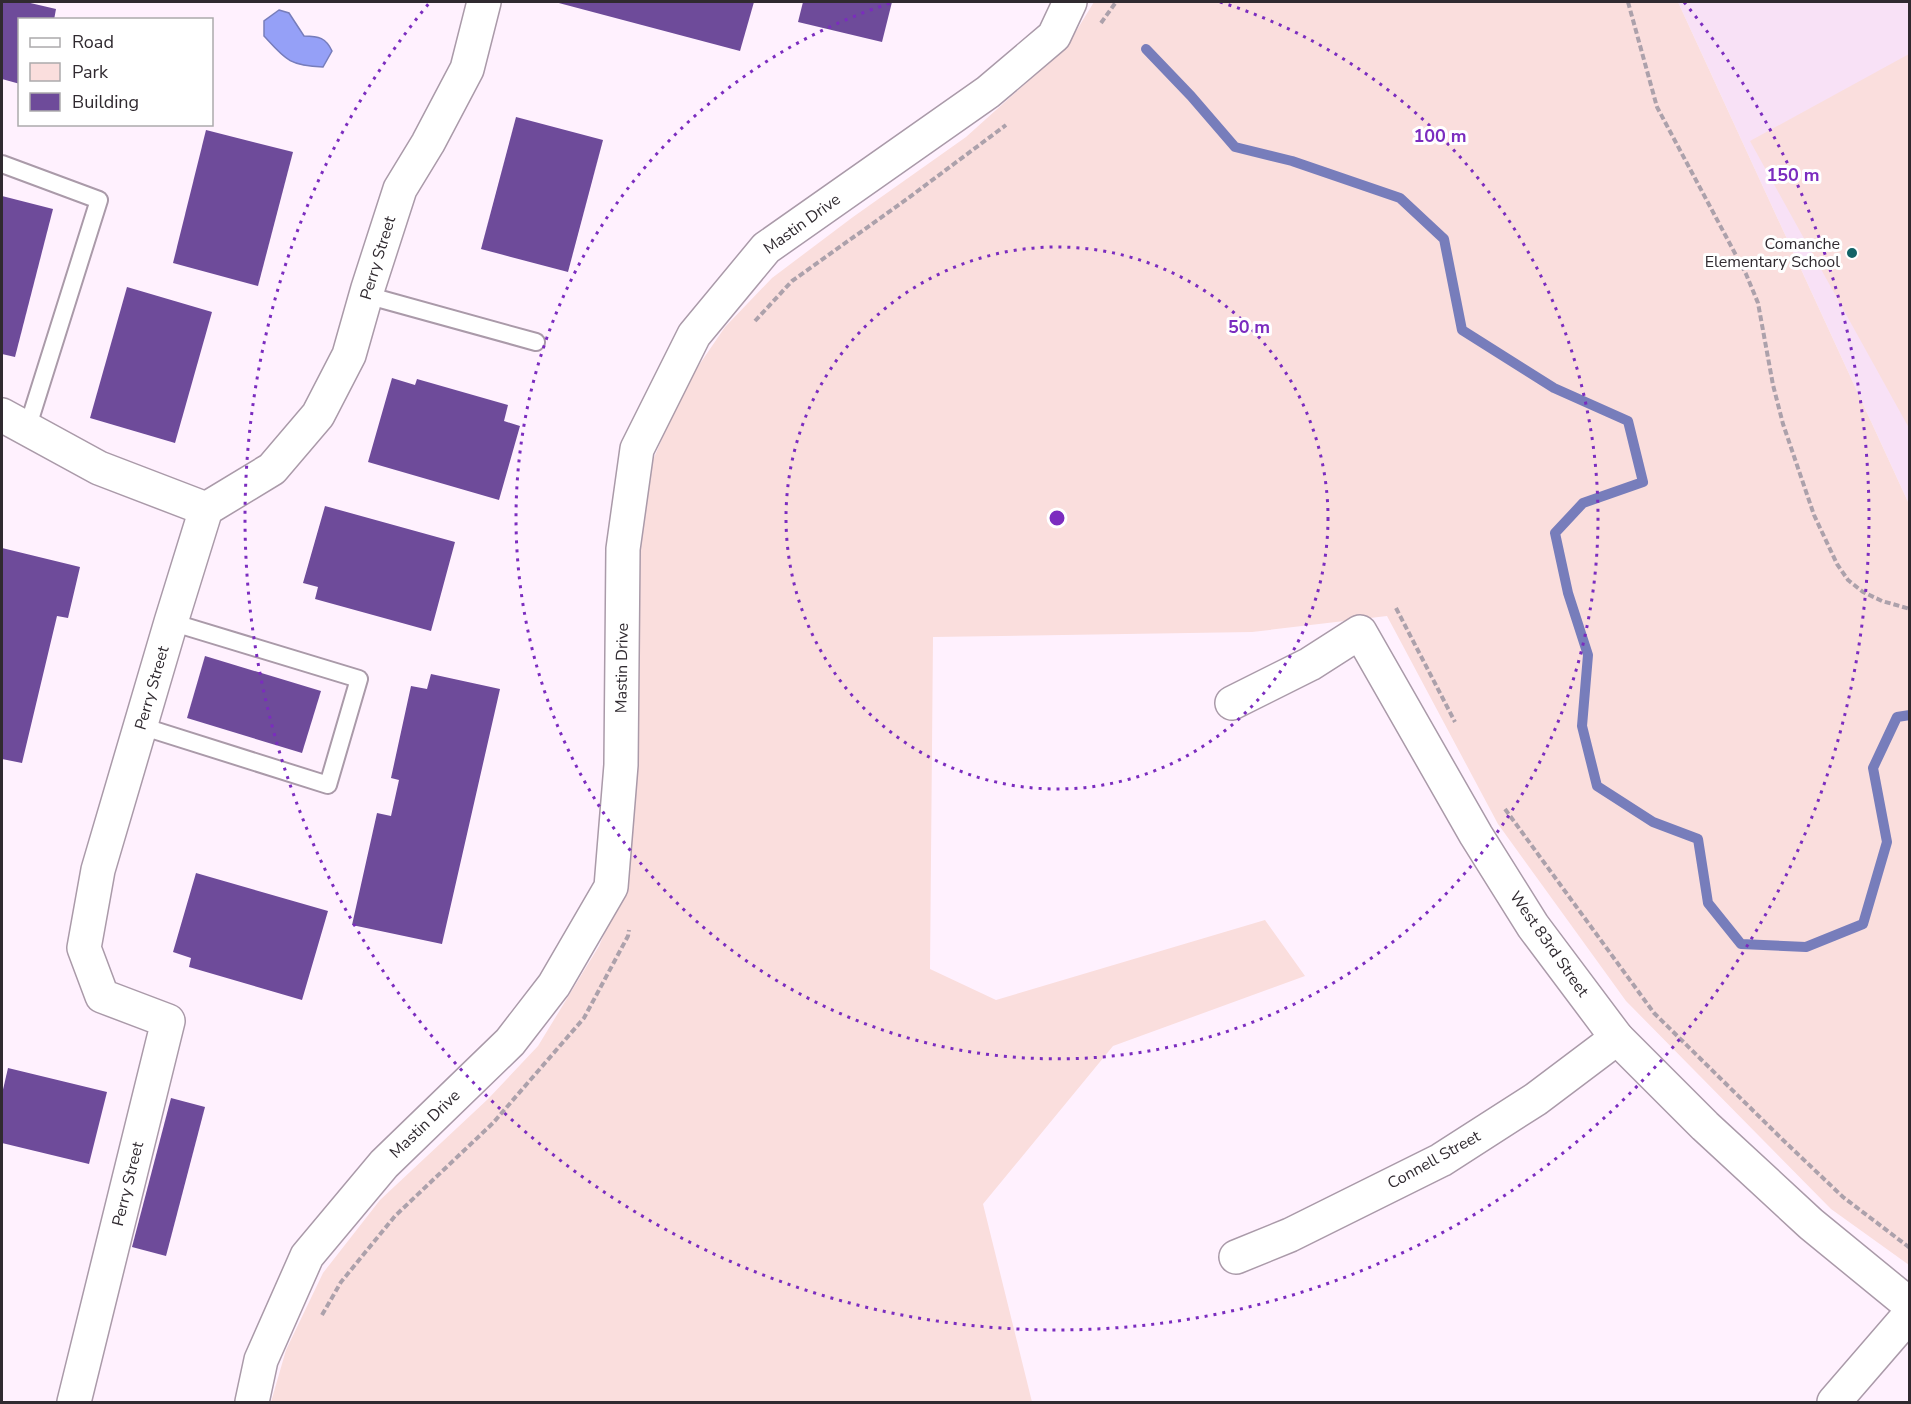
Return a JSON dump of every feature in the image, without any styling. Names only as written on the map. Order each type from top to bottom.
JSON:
[{"type":"street","name":"Perry Street","points":[[74,1402],[168,1021],[102,996],[84,948],[98,870],[206,509],[272,469],[318,415],[349,355],[400,189],[428,143],[467,69],[484,2]]},
{"type":"street","name":"Mastin Drive","points":[[252,1402],[261,1360],[307,1256],[384,1164],[510,1042],[554,985],[611,887],[621,765],[623,549],[637,449],[694,335],[766,248],[988,92],[1054,36],[1070,2]]},
{"type":"street","points":[[14,422],[99,468],[206,509]]},
{"type":"street","name":"West 83rd Street","points":[[1232,703],[1310,664],[1360,632],[1476,835],[1533,926],[1617,1038],[1705,1126],[1811,1224],[1910,1305]]},
{"type":"street","name":"Connell Street","points":[[1236,1257],[1290,1235],[1441,1160],[1536,1099],[1617,1038]]},
{"type":"street","points":[[1834,1402],[1910,1314]]},
{"type":"lane","points":[[2,164],[99,200],[14,422]]},
{"type":"lane","points":[[366,295],[536,342]]},
{"type":"lane","points":[[141,726],[328,785],[356,690],[359,679],[171,622]]},
{"type":"path","points":[[1100,23],[1116,2]]},
{"type":"path","points":[[1628,2],[1657,107],[1746,274],[1758,303],[1778,404],[1814,515],[1837,564],[1848,580],[1863,592],[1881,601],[1910,609]]},
{"type":"path","points":[[754,321],[792,281],[1009,122]]},
{"type":"path","points":[[1396,608],[1455,722]]},
{"type":"path","points":[[1499,801],[1654,1013],[1843,1197],[1910,1248]]},
{"type":"path","points":[[319,1320],[341,1282],[395,1216],[493,1124],[584,1018],[628,936],[630,924]]},
{"type":"shaded area","name":"Comanche Elementary School","points":[[1678,2],[1909,2],[1909,504]]},
{"type":"green space","points":[[1094,2],[1678,2],[1909,504],[1909,1265],[1831,1209],[1626,1001],[1498,824],[1387,616],[1252,632],[933,637],[930,969],[996,1000],[1265,920],[1305,976],[1113,1046],[983,1204],[1032,1402],[271,1402],[286,1350],[323,1273],[380,1200],[488,1099],[538,1046],[599,946],[629,878],[638,763],[640,549],[653,460],[684,387],[725,327],[772,278],[966,137],[1067,46]]},
{"type":"green space","points":[[1909,54],[1909,428],[1750,141]]},
{"type":"water","points":[[279,10],[289,13],[304,36],[318,37],[327,43],[332,51],[323,67],[302,65],[289,60],[264,36],[264,21]]},
{"type":"building","points":[[2,2],[26,2],[56,9],[54,18],[18,18],[18,83],[2,79]]},
{"type":"building","points":[[555,2],[754,2],[740,51]]},
{"type":"building","points":[[803,2],[892,2],[882,42],[798,22]]},
{"type":"building","points":[[516,117],[603,140],[568,272],[481,249]]},
{"type":"building","points":[[206,130],[293,152],[258,286],[173,263]]},
{"type":"building","points":[[2,196],[53,209],[15,357],[2,354]]},
{"type":"building","points":[[127,287],[212,312],[175,443],[90,418]]},
{"type":"building","points":[[392,378],[415,385],[417,379],[508,405],[504,421],[520,426],[499,500],[368,462]]},
{"type":"building","points":[[325,506],[455,542],[431,631],[315,599],[318,587],[303,583]]},
{"type":"building","points":[[2,548],[80,567],[68,618],[57,616],[22,763],[2,759]]},
{"type":"building","points":[[205,656],[321,691],[302,753],[187,718]]},
{"type":"building","points":[[431,674],[500,689],[442,944],[352,925],[377,813],[391,816],[399,780],[391,778],[411,686],[427,689]]},
{"type":"building","points":[[196,873],[328,911],[302,1000],[189,967],[191,958],[173,952]]},
{"type":"building","points":[[8,1068],[107,1092],[89,1164],[2,1143],[2,1094]]},
{"type":"building","points":[[171,1098],[205,1107],[166,1256],[132,1247]]},
{"type":"waterway","points":[[1146,49],[1235,147],[1292,161],[1400,198],[1444,239],[1462,330],[1554,388],[1628,421],[1643,482],[1583,503],[1555,533],[1568,593],[1588,655],[1582,726],[1597,786],[1653,822],[1698,839],[1708,903],[1741,944],[1806,947],[1863,924],[1887,842],[1873,768],[1897,717],[1910,715]]},
{"type":"place","name":"Comanche Elementary School","points":[[1852,253]]}]
